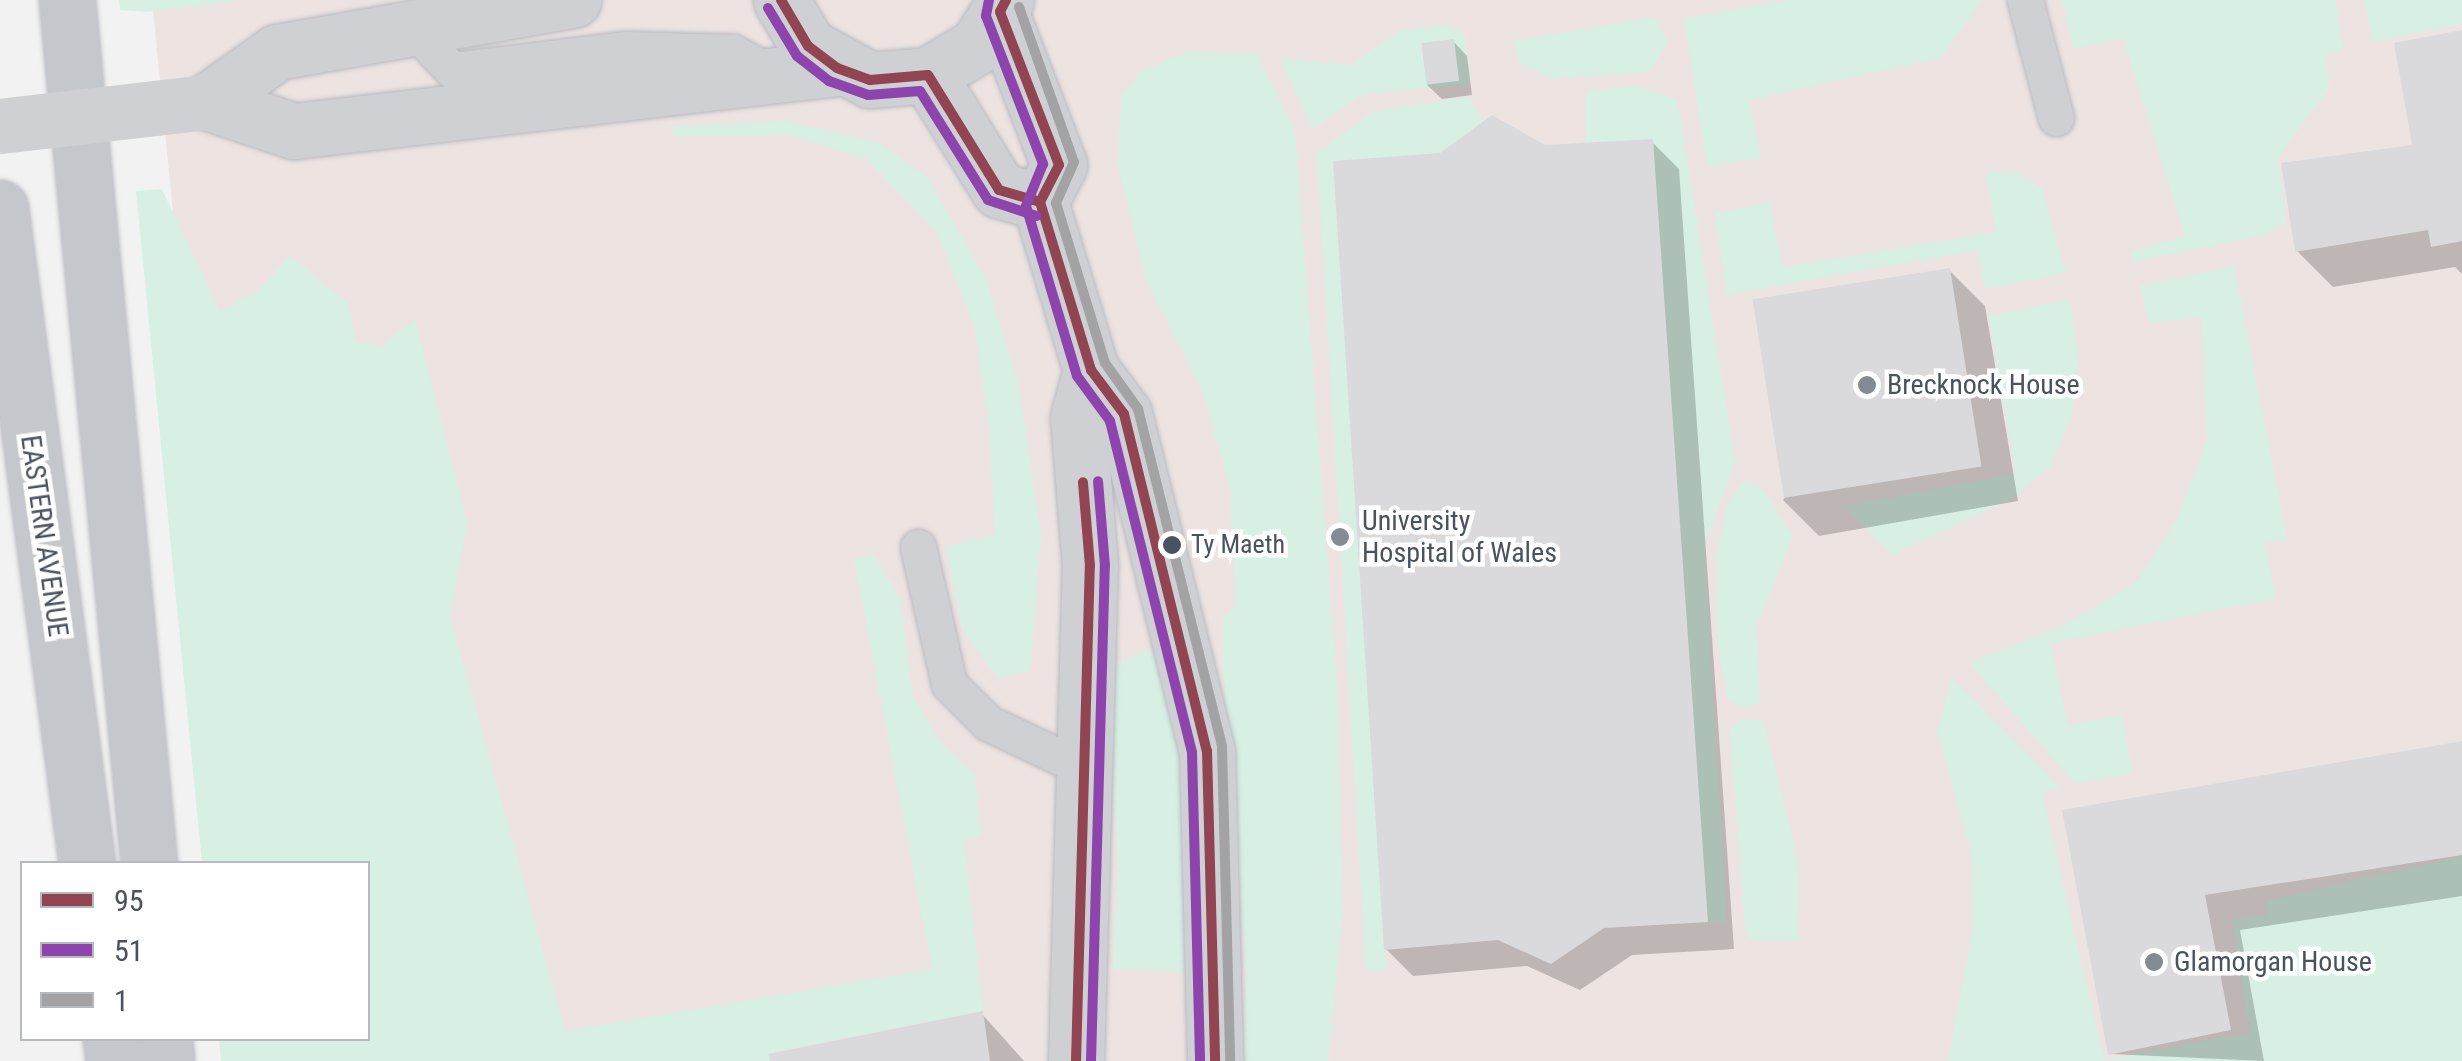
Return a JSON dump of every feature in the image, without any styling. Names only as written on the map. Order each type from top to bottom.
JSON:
[{"type":"highway","points":[[68,0],[148,861]]},
{"type":"highway","name":"EASTERN AVENUE","points":[[0,208],[88,861]]},
{"type":"street","points":[[206,102],[277,52],[415,31],[573,0]]},
{"type":"street","points":[[781,0],[808,46],[836,68],[870,80],[928,75],[977,46],[1003,6]]},
{"type":"street","points":[[1003,6],[1060,165],[1040,202],[1092,370],[1124,414],[1207,751],[1215,1061]]},
{"type":"street","points":[[0,126],[206,102],[294,130],[768,71],[836,68]]},
{"type":"street","points":[[928,75],[999,190],[1040,202]]},
{"type":"street","points":[[1076,1061],[1090,566],[1078,418],[1092,370]]},
{"type":"lane","points":[[2025,0],[2056,118]]},
{"type":"lane","points":[[415,31],[452,70],[626,49],[733,52],[768,71]]},
{"type":"lane","points":[[918,547],[950,684],[988,724],[1083,768]]},
{"type":"shaded area","name":"University Hospital of Wales","points":[[152,0],[2462,0],[2462,1061],[265,1061],[370,1041],[370,861],[174,223]]},
{"type":"green space","points":[[119,0],[245,0],[146,12],[120,10]]},
{"type":"green space","points":[[1788,0],[1982,0],[1941,58],[1749,100],[1761,158],[1707,167],[1684,18]]},
{"type":"green space","points":[[2062,0],[2335,0],[2343,50],[2326,54],[2329,88],[2278,158],[2286,222],[2265,235],[2133,262],[2131,252],[2185,236],[2123,38],[2073,49]]},
{"type":"green space","points":[[2364,0],[2462,0],[2462,24],[2372,42]]},
{"type":"green space","points":[[1654,17],[1668,42],[1650,72],[1551,79],[1519,62],[1513,41]]},
{"type":"green space","points":[[1450,25],[1465,36],[1471,84],[1364,94],[1313,129],[1280,59],[1352,65],[1398,31]]},
{"type":"green space","points":[[1187,52],[1257,54],[1295,131],[1337,686],[1343,911],[1328,1061],[1243,1061],[1247,975],[1223,671],[1223,617],[1236,606],[1230,488],[1202,390],[1146,280],[1118,165],[1121,97],[1140,72]]},
{"type":"green space","points":[[1637,86],[1676,99],[1735,462],[1704,547],[1727,923],[1708,922],[1653,140],[1586,143],[1586,91]]},
{"type":"green space","points":[[1469,97],[1484,122],[1440,153],[1333,162],[1386,971],[1366,970],[1317,153],[1374,111]]},
{"type":"green space","points":[[786,121],[877,142],[927,177],[986,279],[1018,383],[1041,535],[1030,671],[998,678],[962,629],[946,546],[995,535],[989,427],[974,326],[937,233],[867,159],[788,135],[674,136],[671,126]]},
{"type":"green space","points":[[2012,171],[2042,189],[2066,273],[1985,289],[1977,250],[1727,295],[1715,213],[1769,202],[1783,267],[1996,232],[1986,173]]},
{"type":"green space","points":[[162,189],[220,312],[259,290],[290,256],[349,304],[355,341],[381,347],[415,320],[467,521],[450,616],[565,1031],[932,969],[854,559],[875,555],[901,601],[912,694],[938,739],[975,775],[981,837],[964,841],[983,1011],[769,1053],[770,1061],[221,1061],[219,1041],[370,1041],[370,861],[202,861],[136,191]]},
{"type":"green space","points":[[2234,266],[2287,539],[2265,543],[2275,599],[2051,643],[2067,725],[2122,715],[2133,774],[2075,783],[1969,663],[2065,625],[2138,581],[2176,522],[2207,440],[2202,318],[2148,322],[2140,286]]},
{"type":"green space","points":[[2070,299],[2078,361],[2072,415],[2050,467],[2012,499],[1892,555],[1844,506],[2016,474],[1989,316]]},
{"type":"green space","points":[[1745,479],[1764,490],[1793,537],[1757,625],[1760,705],[1744,707],[1728,701],[1718,645],[1717,553],[1727,505]]},
{"type":"green space","points":[[1139,652],[1157,652],[1187,766],[1189,972],[1112,969],[1118,875],[1108,671]]},
{"type":"green space","points":[[1952,678],[2060,787],[2042,793],[2104,1060],[2250,1033],[2232,920],[2267,915],[2267,901],[2462,856],[2462,1061],[1948,1061],[1974,922],[1972,855],[1937,731]]},
{"type":"green space","points":[[1740,720],[1763,720],[1797,856],[1799,941],[1751,940],[1745,930],[1730,730]]},
{"type":"building","points":[[2462,30],[2462,241],[2431,247],[2428,230],[2295,252],[2281,163],[2412,145],[2394,43]]},
{"type":"building","points":[[1454,39],[1459,81],[1426,85],[1421,43]]},
{"type":"building","points":[[1492,115],[1545,145],[1653,139],[1708,922],[1604,928],[1551,964],[1498,940],[1384,950],[1333,161],[1440,153]]},
{"type":"building","name":"Brecknock House","points":[[1950,268],[1981,467],[1784,498],[1752,299]]},
{"type":"building","name":"Glamorgan House","points":[[2462,741],[2462,855],[2205,895],[2231,1030],[2108,1055],[2062,810]]},
{"type":"building","points":[[983,1011],[990,1061],[770,1061],[768,1054]]},
{"type":"transit line","name":"95","points":[[781,0],[808,46],[837,68],[870,80],[928,75],[999,190],[1040,202]]},
{"type":"transit line","name":"51","points":[[989,0],[986,16],[1043,164],[1026,206],[1077,376],[1110,421],[1192,753],[1200,1061]]},
{"type":"transit line","name":"95","points":[[1006,0],[1000,12],[1059,165],[1040,202],[1091,370],[1124,414],[1207,751],[1215,1061]]},
{"type":"transit line","name":"1","points":[[1019,7],[1074,162],[1056,203],[1105,363],[1138,409],[1222,747],[1230,1061]]},
{"type":"transit line","name":"51","points":[[768,8],[797,56],[829,81],[868,95],[920,91],[988,200],[1036,216]]},
{"type":"transit line","name":"51","points":[[1091,1061],[1105,566],[1098,481]]},
{"type":"transit line","name":"95","points":[[1076,1061],[1090,566],[1083,482]]},
{"type":"place","name":"Brecknock House","points":[[1867,385]]},
{"type":"place","name":"University Hospital of Wales","points":[[1340,537]]},
{"type":"place","name":"Ty Maeth","points":[[1172,545]]},
{"type":"place","name":"Glamorgan House","points":[[2154,962]]}]
